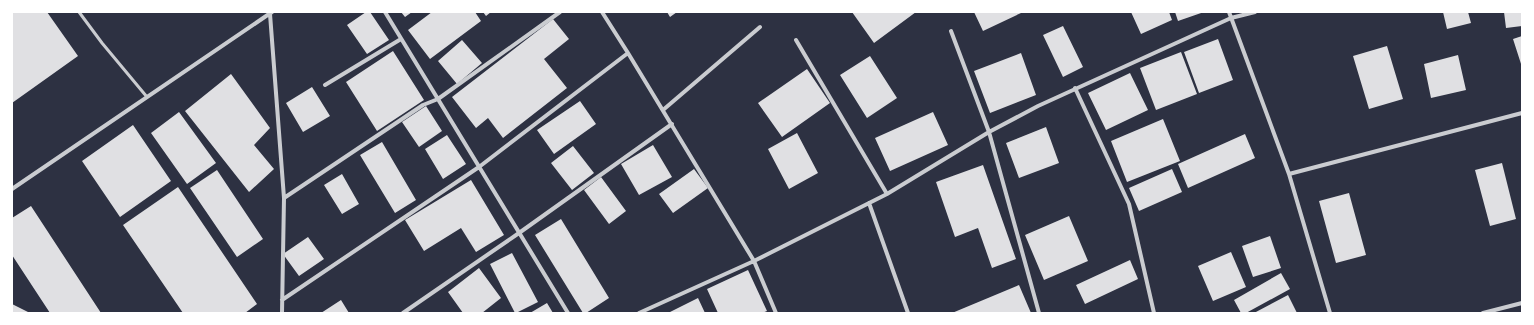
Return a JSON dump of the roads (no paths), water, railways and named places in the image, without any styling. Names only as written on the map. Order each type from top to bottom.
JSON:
[{"type":"street","points":[[385,12],[568,313]]},
{"type":"street","points":[[284,198],[423,105],[438,99],[560,12]]},
{"type":"street","points":[[602,12],[672,124],[754,261],[776,313]]},
{"type":"street","points":[[1229,12],[1289,174],[1330,313]]},
{"type":"street","points":[[639,313],[754,261],[887,194],[989,132],[1075,88],[1231,18],[1255,12]]},
{"type":"street","points":[[12,189],[271,13]]},
{"type":"street","points":[[271,13],[284,198],[282,313]]},
{"type":"street","points":[[663,110],[760,27]]},
{"type":"street","points":[[951,31],[989,132],[1039,313]]},
{"type":"street","points":[[325,84],[401,39]]},
{"type":"street","points":[[796,40],[887,194]]},
{"type":"street","points":[[282,300],[479,167],[628,53]]},
{"type":"street","points":[[1075,88],[1129,204],[1154,313]]},
{"type":"street","points":[[1289,174],[1522,113]]},
{"type":"street","points":[[403,313],[519,233],[672,124]]},
{"type":"street","points":[[869,203],[908,313]]},
{"type":"street","points":[[1483,313],[1522,303]]},
{"type":"lane","points":[[79,12],[102,43],[147,97]]}]
